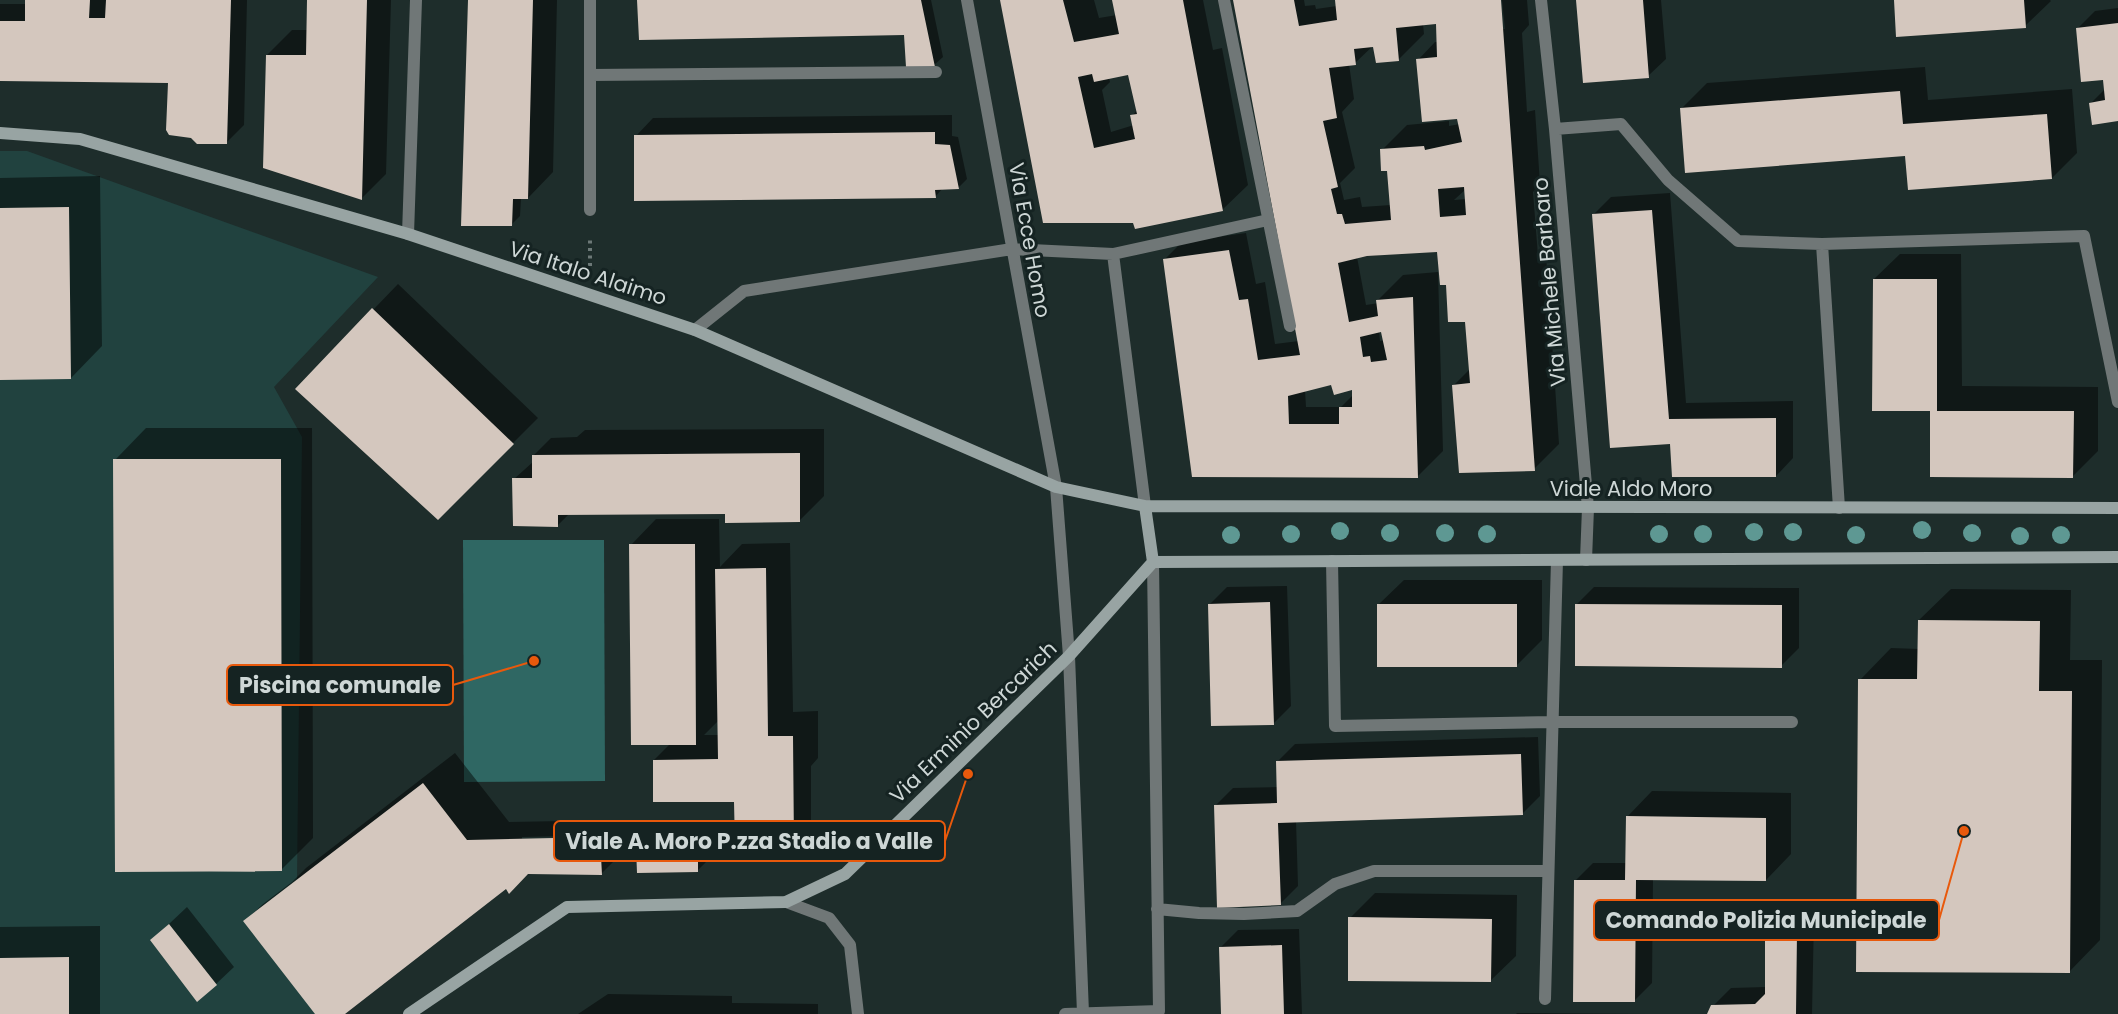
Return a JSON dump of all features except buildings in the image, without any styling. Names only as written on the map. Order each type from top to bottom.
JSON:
[{"type":"street","points":[[408,234],[416,0]]},
{"type":"street","points":[[590,0],[590,210]]},
{"type":"street","name":"Via Ecce Homo","points":[[967,0],[1056,487],[1069,656],[1083,1013]]},
{"type":"street","points":[[1224,0],[1290,326]]},
{"type":"street","name":"Via Michele Barbaro","points":[[1541,0],[1555,129],[1588,508],[1586,560]]},
{"type":"street","points":[[590,75],[936,72]]},
{"type":"street","points":[[1555,129],[1621,124],[1668,180],[1738,241],[1822,244],[2084,236],[2118,402]]},
{"type":"street","name":"Via Italo Alaimo","points":[[0,133],[80,138],[408,234],[695,330],[1056,487],[1145,507]]},
{"type":"street","points":[[695,330],[744,291],[1012,249],[1113,254],[1268,220]]},
{"type":"street","points":[[1822,244],[1839,508]]},
{"type":"street","points":[[1065,1014],[1160,1013],[1153,562],[1113,254]]},
{"type":"street","name":"Viale Aldo Moro","points":[[1145,507],[2118,508]]},
{"type":"street","points":[[1153,562],[2118,557]]},
{"type":"street","points":[[1545,999],[1557,560]]},
{"type":"street","points":[[1332,561],[1335,726],[1552,722],[1792,722]]},
{"type":"street","name":"Via Erminio Bercarich","points":[[409,1014],[567,907],[786,902],[845,874],[1069,656],[1153,562]]},
{"type":"street","points":[[1157,909],[1199,914],[1297,911],[1335,884],[1374,871],[1548,871]]},
{"type":"street","points":[[786,902],[830,918],[850,945],[858,1014]]},
{"type":"path","points":[[590,210],[590,295]]},
{"type":"shaded area","points":[[0,151],[27,151],[378,277],[274,387],[302,437],[297,880],[315,1014],[0,1014]]},
{"type":"shaded area","points":[[463,540],[604,540],[605,781],[464,782]]},
{"type":"place","name":"Piscina comunale","points":[[534,661]]},
{"type":"place","name":"Viale A. Moro P.zza Stadio a Valle","points":[[968,774]]},
{"type":"place","name":"Comando Polizia Municipale","points":[[1964,831]]}]
